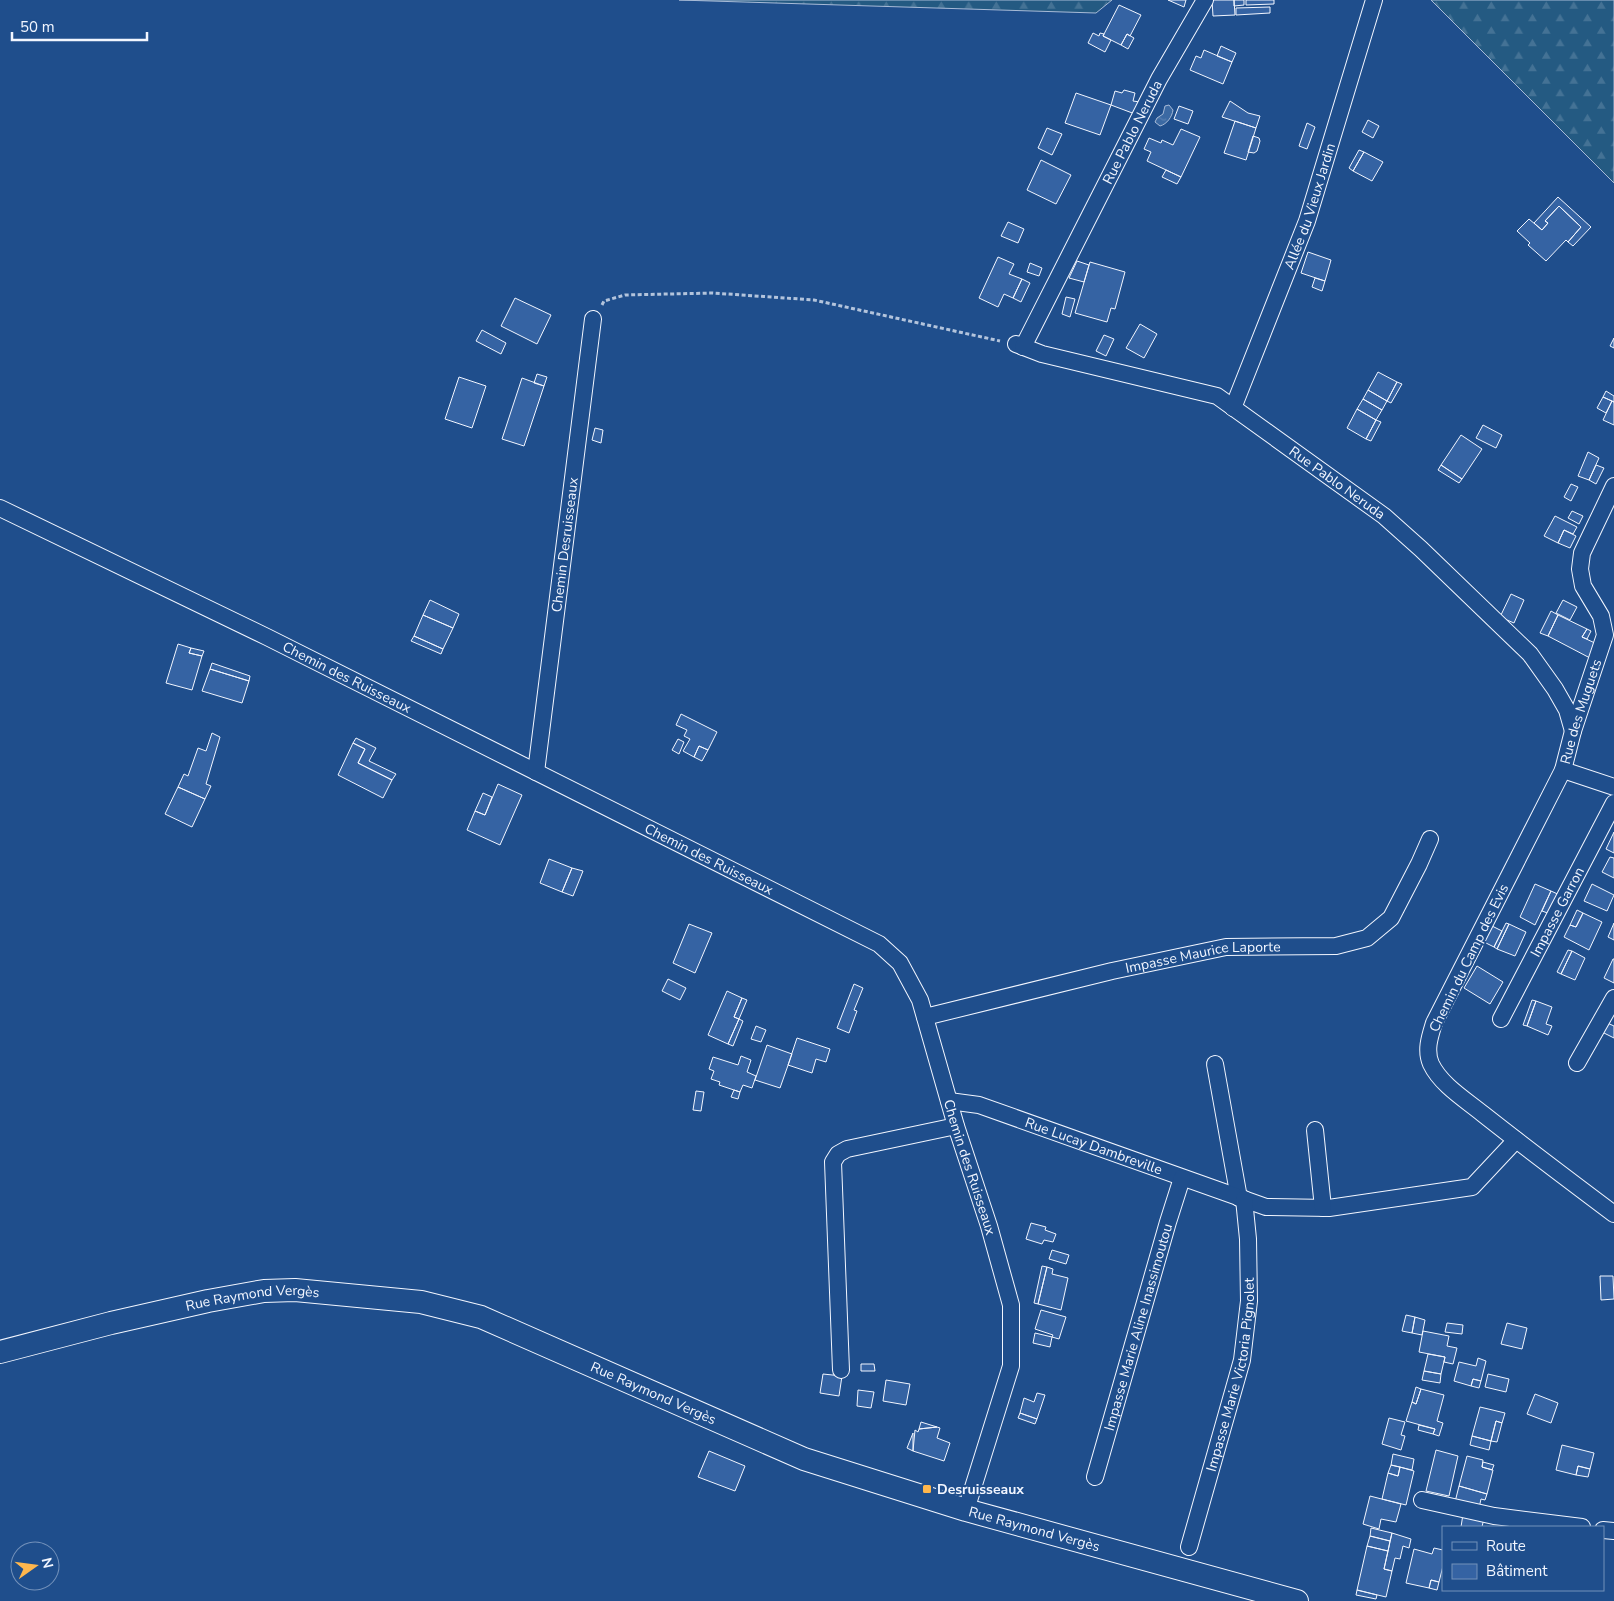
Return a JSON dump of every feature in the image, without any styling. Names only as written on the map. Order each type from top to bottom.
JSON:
[{"type":"main road","name":"Rue Raymond Vergès","points":[[0,1352],[111,1323],[208,1301],[264,1291],[296,1290],[421,1302],[481,1317],[804,1459],[966,1510],[1297,1601]]},
{"type":"street","name":"Rue Pablo Neruda","points":[[1205,0],[1159,78],[1019,345],[1042,354],[1217,396],[1384,516],[1421,548],[1530,654],[1556,689],[1567,710],[1573,731]]},
{"type":"street","name":"Allée du Vieux Jardin","points":[[1233,408],[1307,221],[1374,0]]},
{"type":"street","name":"Chemin Desruisseaux","points":[[536,772],[593,319]]},
{"type":"street","name":"Rue des Muguets","points":[[1563,770],[1573,731],[1606,635],[1601,616],[1583,586],[1580,569],[1582,553],[1614,486]]},
{"type":"street","name":"Chemin des Ruisseaux","points":[[0,508],[267,637],[879,944],[900,963],[920,1000],[956,1126],[989,1226],[1010,1304],[1011,1366],[966,1510]]},
{"type":"street","points":[[1563,770],[1614,787]]},
{"type":"street","name":"Chemin du Camp des Evis","points":[[1563,770],[1434,1023],[1428,1050],[1429,1058],[1437,1073],[1454,1091],[1614,1214]]},
{"type":"street","name":"Impasse Garron","points":[[1500,1019],[1614,803]]},
{"type":"street","name":"Impasse Maurice Laporte","points":[[925,1016],[1112,971],[1226,947],[1336,946],[1367,938],[1391,918],[1430,839]]},
{"type":"street","points":[[1577,1063],[1614,998]]},
{"type":"street","points":[[1215,1064],[1241,1198]]},
{"type":"street","name":"Rue Lucay Dambreville","points":[[949,1101],[979,1105],[1085,1141],[1182,1178],[1266,1207],[1323,1208],[1364,1204],[1472,1187],[1516,1140]]},
{"type":"street","points":[[841,1370],[833,1162],[838,1154],[847,1149],[956,1126]]},
{"type":"street","points":[[1315,1130],[1323,1208]]},
{"type":"street","name":"Impasse Marie Aline Inassimoutou","points":[[1095,1477],[1182,1178]]},
{"type":"street","name":"Impasse Marie Victoria Pignolet","points":[[1189,1547],[1242,1360],[1249,1301],[1248,1239],[1241,1198]]},
{"type":"street","points":[[1422,1500],[1494,1516],[1574,1526]]},
{"type":"path","points":[[593,319],[604,301],[625,295],[713,293],[814,300],[1019,345]]},
{"type":"green space","points":[[679,0],[1112,0],[1096,13]]},
{"type":"green space","points":[[1431,0],[1614,0],[1614,183]]},
{"type":"water","points":[[1169,105],[1173,110],[1172,115],[1167,122],[1160,126],[1155,122],[1163,114],[1165,106]]},
{"type":"building","points":[[1168,0],[1186,0],[1184,7]]},
{"type":"building","points":[[1212,0],[1234,0],[1235,15],[1213,16]]},
{"type":"building","points":[[1234,0],[1244,0],[1244,5],[1234,6]]},
{"type":"building","points":[[1246,0],[1274,0],[1274,4],[1246,5]]},
{"type":"building","points":[[1119,5],[1141,15],[1130,36],[1127,34],[1121,45],[1103,36]]},
{"type":"building","points":[[1270,7],[1270,13],[1236,15],[1236,8]]},
{"type":"building","points":[[1093,33],[1099,36],[1100,33],[1104,34],[1103,36],[1111,40],[1105,52],[1088,43]]},
{"type":"building","points":[[1127,34],[1134,38],[1128,49],[1121,45]]},
{"type":"building","points":[[1221,46],[1236,53],[1232,62],[1217,56]]},
{"type":"building","points":[[1204,50],[1232,62],[1223,84],[1190,70],[1196,56],[1201,58]]},
{"type":"building","points":[[1124,90],[1135,93],[1133,101],[1140,102],[1135,114],[1111,105],[1115,91],[1122,93]]},
{"type":"building","points":[[1076,93],[1111,105],[1100,135],[1065,123]]},
{"type":"building","points":[[1230,101],[1248,113],[1260,116],[1256,128],[1222,117]]},
{"type":"building","points":[[1179,106],[1193,111],[1188,124],[1174,119]]},
{"type":"building","points":[[1368,120],[1379,126],[1373,138],[1362,132]]},
{"type":"building","points":[[1235,121],[1256,128],[1246,160],[1224,153]]},
{"type":"building","points":[[1307,123],[1315,127],[1307,149],[1299,146]]},
{"type":"building","points":[[1047,128],[1062,134],[1052,155],[1038,148]]},
{"type":"building","points":[[1181,129],[1200,137],[1181,177],[1147,161],[1151,152],[1144,149],[1149,138],[1161,143],[1162,140],[1173,145]]},
{"type":"building","points":[[1253,136],[1259,138],[1260,141],[1257,151],[1254,153],[1248,152]]},
{"type":"building","points":[[1359,150],[1364,152],[1353,171],[1349,168]]},
{"type":"building","points":[[1364,152],[1383,162],[1372,181],[1353,171]]},
{"type":"building","points":[[1041,160],[1071,175],[1056,204],[1027,190]]},
{"type":"building","points":[[1166,170],[1181,177],[1177,184],[1162,177]]},
{"type":"building","points":[[1558,197],[1591,227],[1573,246],[1568,242],[1581,227],[1559,206],[1545,221],[1548,223],[1542,230],[1534,223]]},
{"type":"building","points":[[1559,206],[1581,227],[1568,242],[1566,240],[1546,261],[1528,245],[1530,243],[1517,231],[1529,219],[1542,230],[1548,223],[1545,221]]},
{"type":"building","points":[[1008,222],[1024,229],[1018,243],[1001,236]]},
{"type":"building","points":[[1308,252],[1331,260],[1325,281],[1301,273]]},
{"type":"building","points":[[998,257],[1014,264],[1009,274],[1022,279],[1013,298],[1004,294],[998,307],[979,298]]},
{"type":"building","points":[[1077,261],[1089,265],[1084,282],[1069,278]]},
{"type":"building","points":[[1090,262],[1125,272],[1115,309],[1111,308],[1107,322],[1075,313]]},
{"type":"building","points":[[1030,263],[1042,268],[1039,276],[1027,272]]},
{"type":"building","points":[[1315,278],[1325,281],[1322,291],[1312,287]]},
{"type":"building","points":[[1022,279],[1030,283],[1021,302],[1013,298]]},
{"type":"building","points":[[1066,297],[1075,299],[1070,317],[1062,314]]},
{"type":"building","points":[[515,298],[551,315],[537,344],[501,326]]},
{"type":"building","points":[[1140,324],[1157,334],[1144,358],[1126,348]]},
{"type":"building","points":[[482,330],[506,343],[501,354],[476,341]]},
{"type":"building","points":[[1104,335],[1114,339],[1106,356],[1096,351]]},
{"type":"building","points":[[1614,338],[1614,348],[1610,346]]},
{"type":"building","points":[[1378,372],[1397,382],[1387,401],[1368,390]]},
{"type":"building","points":[[537,374],[547,377],[544,386],[534,383]]},
{"type":"building","points":[[459,377],[486,386],[472,428],[445,419]]},
{"type":"building","points":[[522,378],[544,386],[524,446],[502,439]]},
{"type":"building","points":[[1397,382],[1402,384],[1391,403],[1387,401]]},
{"type":"building","points":[[1368,390],[1387,401],[1382,410],[1363,399]]},
{"type":"building","points":[[1606,391],[1614,396],[1614,402],[1603,397]]},
{"type":"building","points":[[1603,397],[1612,401],[1606,413],[1597,408]]},
{"type":"building","points":[[1363,399],[1382,410],[1376,420],[1357,409]]},
{"type":"building","points":[[1612,401],[1614,402],[1614,425],[1603,420]]},
{"type":"building","points":[[1357,409],[1376,420],[1366,439],[1347,428]]},
{"type":"building","points":[[1376,420],[1381,422],[1371,441],[1366,439]]},
{"type":"building","points":[[1483,425],[1502,435],[1496,448],[1476,438]]},
{"type":"building","points":[[595,428],[603,430],[601,443],[592,440]]},
{"type":"building","points":[[1461,435],[1482,449],[1462,479],[1441,465]]},
{"type":"building","points":[[1588,452],[1599,458],[1589,480],[1578,476]]},
{"type":"building","points":[[1441,465],[1462,479],[1459,483],[1438,470]]},
{"type":"building","points":[[1596,465],[1604,468],[1596,484],[1589,480]]},
{"type":"building","points":[[1571,484],[1578,487],[1571,501],[1564,497]]},
{"type":"building","points":[[1572,511],[1583,516],[1579,524],[1568,518]]},
{"type":"building","points":[[1555,516],[1577,527],[1573,534],[1564,530],[1558,543],[1544,536]]},
{"type":"building","points":[[1564,530],[1576,536],[1570,548],[1558,543]]},
{"type":"building","points":[[1511,594],[1524,600],[1514,623],[1500,617]]},
{"type":"building","points":[[430,600],[459,614],[453,628],[423,615]]},
{"type":"building","points":[[1563,600],[1577,607],[1570,620],[1556,613]]},
{"type":"building","points":[[1551,611],[1558,615],[1548,636],[1540,633]]},
{"type":"building","points":[[423,615],[453,628],[443,649],[414,636]]},
{"type":"building","points":[[1558,615],[1587,629],[1582,637],[1597,644],[1590,658],[1548,636]]},
{"type":"building","points":[[1587,629],[1591,631],[1587,639],[1582,637]]},
{"type":"building","points":[[414,636],[443,649],[441,654],[411,641]]},
{"type":"building","points":[[178,644],[191,648],[189,653],[202,656],[192,690],[166,683]]},
{"type":"building","points":[[191,648],[204,651],[202,656],[189,653]]},
{"type":"building","points":[[212,663],[250,676],[249,681],[210,669]]},
{"type":"building","points":[[210,669],[249,681],[242,703],[202,691]]},
{"type":"building","points":[[681,714],[717,732],[708,750],[699,746],[694,757],[683,751],[690,739],[684,736],[687,730],[676,725]]},
{"type":"building","points":[[212,733],[220,737],[206,784],[211,786],[205,799],[178,787],[184,774],[188,776],[198,748],[206,751]]},
{"type":"building","points":[[356,738],[376,748],[369,761],[396,774],[392,780],[358,763],[365,749],[353,743]]},
{"type":"building","points":[[678,739],[684,742],[679,754],[672,750]]},
{"type":"building","points":[[353,743],[365,749],[358,763],[392,780],[383,798],[338,775]]},
{"type":"building","points":[[699,746],[708,750],[702,761],[694,757]]},
{"type":"building","points":[[498,784],[522,795],[500,845],[467,830],[475,811],[485,815]]},
{"type":"building","points":[[178,787],[205,799],[192,827],[165,814]]},
{"type":"building","points":[[483,793],[492,797],[485,815],[475,811]]},
{"type":"building","points":[[1614,832],[1614,853],[1606,849]]},
{"type":"building","points":[[1610,857],[1614,858],[1614,878],[1602,872]]},
{"type":"building","points":[[549,859],[572,868],[562,892],[540,883]]},
{"type":"building","points":[[572,868],[583,871],[573,896],[562,892]]},
{"type":"building","points":[[1535,884],[1551,891],[1535,925],[1520,917]]},
{"type":"building","points":[[1592,884],[1614,895],[1607,911],[1584,901]]},
{"type":"building","points":[[1551,891],[1562,896],[1553,915],[1542,911]]},
{"type":"building","points":[[1577,910],[1583,913],[1576,927],[1570,925]]},
{"type":"building","points":[[1583,913],[1602,922],[1589,950],[1564,937],[1570,925],[1576,927]]},
{"type":"building","points":[[1486,923],[1502,931],[1494,947],[1478,939]]},
{"type":"building","points":[[1506,923],[1509,924],[1497,949],[1494,947]]},
{"type":"building","points":[[1614,923],[1614,940],[1608,937]]},
{"type":"building","points":[[689,924],[712,933],[695,973],[673,963]]},
{"type":"building","points":[[1509,924],[1526,932],[1515,956],[1497,949]]},
{"type":"building","points":[[1568,950],[1572,951],[1561,974],[1557,972]]},
{"type":"building","points":[[1572,951],[1585,958],[1575,980],[1561,974]]},
{"type":"building","points":[[1614,959],[1614,983],[1604,978]]},
{"type":"building","points":[[1477,966],[1503,982],[1490,1004],[1464,988]]},
{"type":"building","points":[[668,979],[686,988],[680,1000],[662,991]]},
{"type":"building","points":[[854,984],[863,988],[854,1010],[857,1011],[849,1033],[837,1028]]},
{"type":"building","points":[[727,991],[742,998],[734,1017],[739,1019],[728,1044],[708,1035]]},
{"type":"building","points":[[742,998],[747,1000],[739,1019],[734,1017]]},
{"type":"building","points":[[1532,1000],[1536,1001],[1527,1026],[1523,1025]]},
{"type":"building","points":[[1536,1001],[1552,1007],[1546,1024],[1552,1026],[1548,1035],[1527,1026]]},
{"type":"building","points":[[739,1019],[743,1021],[733,1046],[728,1044]]},
{"type":"building","points":[[1603,1021],[1614,1026],[1614,1038],[1598,1030]]},
{"type":"building","points":[[756,1026],[766,1030],[761,1042],[751,1039]]},
{"type":"building","points":[[797,1038],[830,1049],[826,1062],[816,1059],[812,1073],[788,1065]]},
{"type":"building","points":[[767,1045],[792,1054],[780,1088],[755,1080]]},
{"type":"building","points":[[741,1056],[751,1060],[747,1072],[756,1076],[752,1088],[743,1085],[740,1092],[719,1085],[720,1082],[711,1079],[714,1071],[709,1069],[713,1057],[738,1065]]},
{"type":"building","points":[[734,1090],[740,1092],[738,1099],[731,1097]]},
{"type":"building","points":[[696,1091],[704,1092],[701,1111],[693,1110]]},
{"type":"building","points":[[1031,1223],[1046,1227],[1045,1230],[1056,1234],[1053,1242],[1044,1240],[1042,1244],[1026,1239]]},
{"type":"building","points":[[1052,1250],[1069,1255],[1066,1264],[1049,1259]]},
{"type":"building","points":[[1042,1266],[1047,1267],[1038,1304],[1034,1303]]},
{"type":"building","points":[[1047,1267],[1053,1269],[1052,1274],[1068,1278],[1061,1310],[1038,1304]]},
{"type":"building","points":[[1600,1276],[1613,1276],[1614,1299],[1601,1300]]},
{"type":"building","points":[[1041,1310],[1066,1317],[1059,1339],[1035,1329]]},
{"type":"building","points":[[1406,1315],[1415,1317],[1412,1333],[1402,1331]]},
{"type":"building","points":[[1415,1317],[1425,1320],[1422,1335],[1412,1333]]},
{"type":"building","points":[[1447,1323],[1463,1325],[1462,1334],[1445,1332]]},
{"type":"building","points":[[1507,1323],[1527,1328],[1522,1349],[1501,1344]]},
{"type":"building","points":[[1423,1331],[1449,1336],[1447,1346],[1457,1348],[1453,1364],[1444,1362],[1445,1357],[1419,1352]]},
{"type":"building","points":[[1035,1333],[1052,1337],[1050,1347],[1033,1343]]},
{"type":"building","points":[[1428,1354],[1445,1357],[1441,1374],[1424,1371]]},
{"type":"building","points":[[1478,1358],[1486,1361],[1481,1381],[1473,1379],[1471,1386],[1454,1381],[1459,1362],[1476,1366]]},
{"type":"building","points":[[861,1364],[874,1364],[875,1371],[861,1371]]},
{"type":"building","points":[[1424,1371],[1441,1374],[1440,1383],[1422,1380]]},
{"type":"building","points":[[823,1374],[842,1376],[839,1396],[820,1393]]},
{"type":"building","points":[[1488,1374],[1509,1379],[1506,1392],[1485,1387]]},
{"type":"building","points":[[1473,1379],[1481,1381],[1479,1388],[1471,1386]]},
{"type":"building","points":[[886,1380],[910,1384],[906,1405],[883,1401]]},
{"type":"building","points":[[1416,1387],[1421,1389],[1416,1404],[1412,1402]]},
{"type":"building","points":[[1421,1389],[1444,1395],[1437,1421],[1443,1423],[1439,1436],[1433,1434],[1435,1429],[1406,1421],[1412,1402],[1416,1404]]},
{"type":"building","points":[[858,1390],[874,1392],[871,1408],[857,1406]]},
{"type":"building","points":[[1037,1393],[1045,1395],[1037,1419],[1020,1413],[1024,1398],[1034,1402]]},
{"type":"building","points":[[1535,1394],[1558,1403],[1551,1423],[1527,1414]]},
{"type":"building","points":[[1480,1407],[1505,1413],[1502,1423],[1496,1421],[1491,1441],[1472,1436]]},
{"type":"building","points":[[1020,1413],[1037,1419],[1035,1424],[1018,1418]]},
{"type":"building","points":[[1389,1418],[1405,1422],[1401,1435],[1405,1436],[1401,1450],[1382,1444]]},
{"type":"building","points":[[1496,1421],[1502,1423],[1497,1442],[1491,1441]]},
{"type":"building","points":[[921,1422],[937,1427],[919,1429]]},
{"type":"building","points":[[1419,1425],[1435,1429],[1433,1434],[1418,1430]]},
{"type":"building","points":[[940,1428],[937,1438],[950,1443],[944,1461],[913,1451],[915,1430],[918,1432],[919,1429]]},
{"type":"building","points":[[913,1433],[913,1451],[907,1448]]},
{"type":"building","points":[[1472,1436],[1491,1441],[1489,1450],[1470,1445]]},
{"type":"building","points":[[1562,1445],[1594,1453],[1590,1469],[1578,1466],[1576,1475],[1556,1470]]},
{"type":"building","points":[[1436,1450],[1458,1456],[1449,1496],[1426,1491]]},
{"type":"building","points":[[709,1451],[745,1466],[735,1491],[698,1477]]},
{"type":"building","points":[[1393,1454],[1414,1459],[1412,1470],[1391,1465]]},
{"type":"building","points":[[1467,1456],[1483,1460],[1482,1467],[1493,1470],[1487,1494],[1459,1486]]},
{"type":"building","points":[[1483,1462],[1494,1465],[1492,1470],[1482,1467]]},
{"type":"building","points":[[1391,1465],[1400,1467],[1398,1476],[1388,1473]]},
{"type":"building","points":[[1578,1466],[1590,1469],[1588,1477],[1576,1475]]},
{"type":"building","points":[[1400,1467],[1414,1471],[1406,1505],[1382,1499],[1388,1473],[1398,1476]]},
{"type":"building","points":[[1459,1486],[1487,1494],[1485,1500],[1481,1499],[1479,1508],[1455,1502]]},
{"type":"building","points":[[1370,1496],[1401,1504],[1396,1522],[1381,1519],[1379,1529],[1363,1524]]},
{"type":"building","points":[[1463,1514],[1484,1518],[1482,1526],[1461,1526]]},
{"type":"building","points":[[1371,1528],[1392,1533],[1390,1541],[1370,1536]]},
{"type":"building","points":[[1392,1533],[1411,1539],[1409,1548],[1403,1546],[1400,1559],[1395,1558],[1392,1571],[1384,1569]]},
{"type":"building","points":[[1370,1536],[1390,1541],[1388,1551],[1367,1546]]},
{"type":"building","points":[[1367,1546],[1388,1551],[1384,1569],[1392,1571],[1386,1597],[1357,1590]]},
{"type":"building","points":[[1434,1548],[1442,1550],[1442,1570],[1439,1582],[1431,1580],[1429,1588],[1406,1583],[1414,1549],[1432,1554]]},
{"type":"building","points":[[1431,1580],[1439,1582],[1437,1590],[1429,1588]]},
{"type":"building","points":[[1357,1590],[1377,1595],[1376,1599],[1356,1595]]},
{"type":"place","name":"Desruisseaux","points":[[927,1489]]}]
